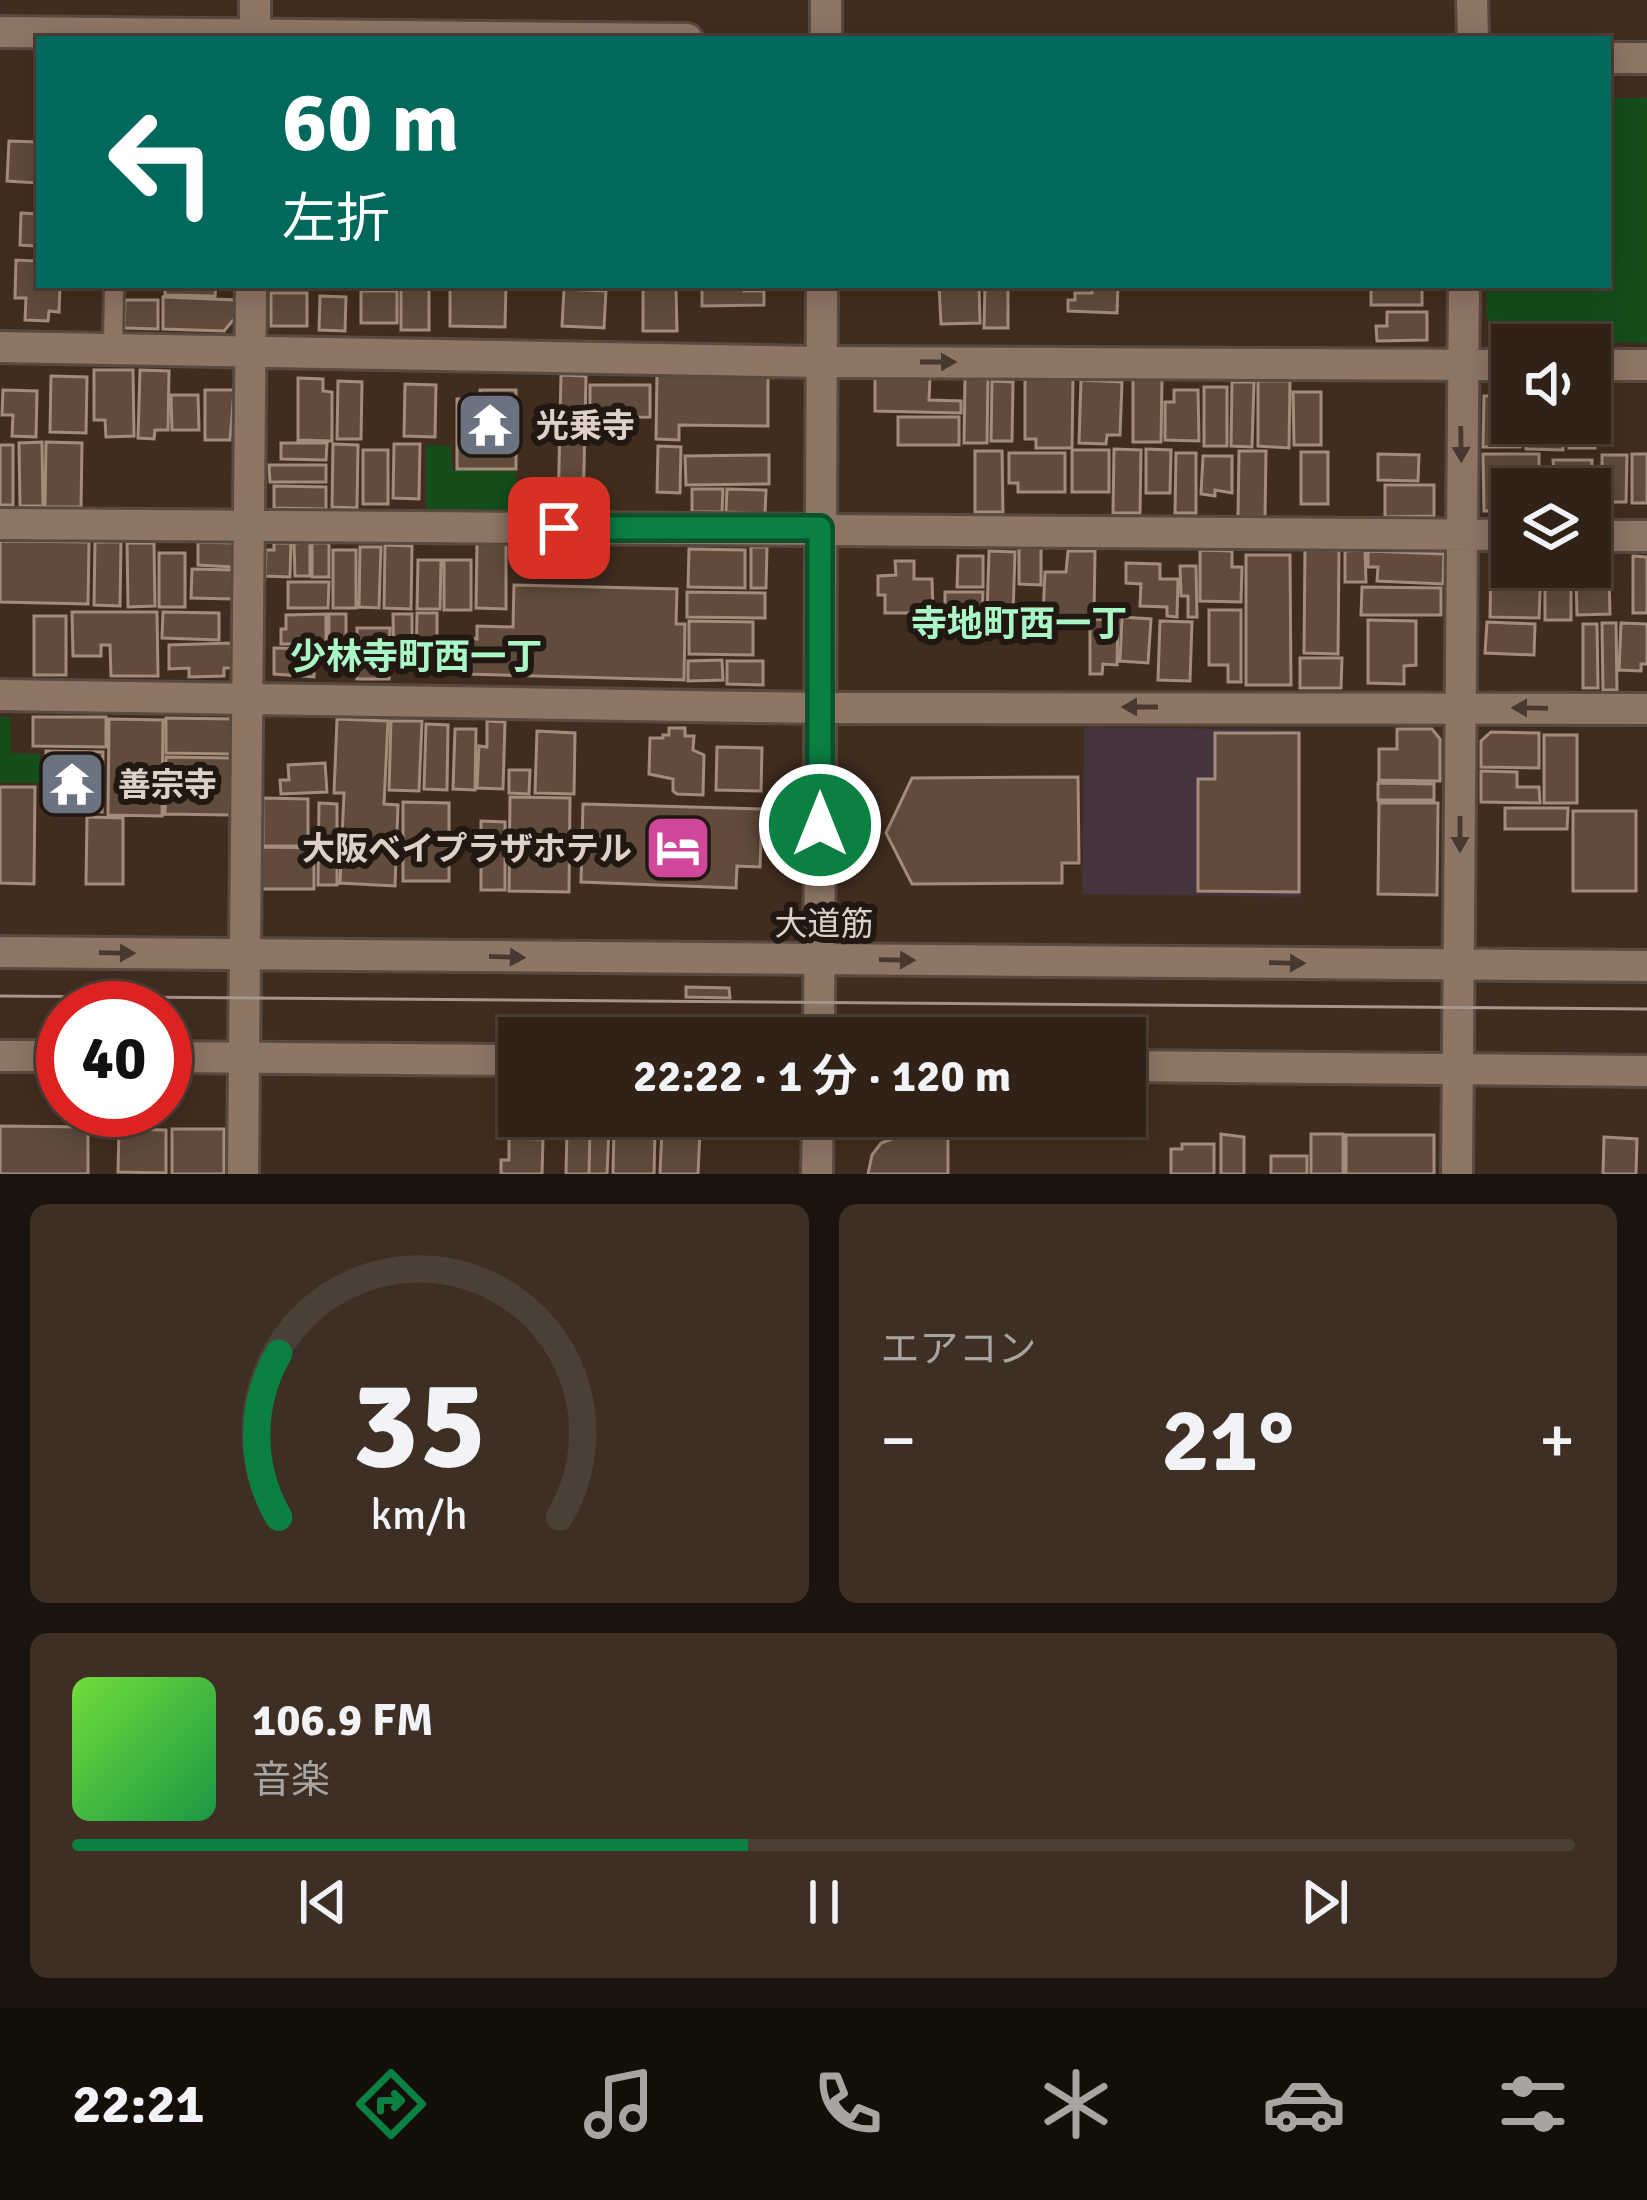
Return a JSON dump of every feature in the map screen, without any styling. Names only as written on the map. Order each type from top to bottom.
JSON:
[{"type":"street","points":[[0,32],[255,36],[255,0]]},
{"type":"street","points":[[826,0],[826,36]]},
{"type":"street","points":[[1472,0],[1473,36]]},
{"type":"street","points":[[1611,58],[1647,58]]},
{"type":"street","points":[[243,1174],[251,288]]},
{"type":"street","points":[[819,1017],[822,288]]},
{"type":"street","points":[[1456,1174],[1464,288]]},
{"type":"street","points":[[0,347],[821,362],[1491,365]]},
{"type":"street","points":[[1611,365],[1647,365]]},
{"type":"street","points":[[0,524],[1491,535]]},
{"type":"street","points":[[1611,536],[1647,536]]},
{"type":"street","points":[[0,695],[819,708],[1647,709]]},
{"type":"street","name":"大道筋","points":[[0,952],[1647,966]]},
{"type":"street","points":[[0,1056],[36,1056]]},
{"type":"street","points":[[192,1057],[498,1060]]},
{"type":"street","points":[[1146,1066],[1647,1071]]},
{"type":"street","points":[[817,1174],[818,1137]]},
{"type":"lane","points":[[112,349],[114,288]]},
{"type":"shaded area","points":[[1084,727],[1301,730],[1300,897],[1082,894]]},
{"type":"green space","points":[[1611,98],[1647,98],[1647,343],[1611,342],[1611,324],[1492,324],[1486,318],[1487,288],[1611,288]]},
{"type":"green space","points":[[426,445],[451,446],[452,470],[516,471],[516,512],[426,511]]},
{"type":"green space","points":[[0,717],[10,717],[11,753],[40,754],[40,783],[0,783]]},
{"type":"building","points":[[9,141],[36,142],[36,183],[7,181]]},
{"type":"building","points":[[21,213],[36,214],[36,288],[60,288],[59,312],[49,311],[48,321],[25,320],[26,298],[15,298],[16,260],[35,261],[35,246],[20,245]]},
{"type":"building","points":[[165,288],[216,288],[215,296],[165,295]]},
{"type":"building","points":[[401,288],[429,288],[429,330],[401,330]]},
{"type":"building","points":[[450,288],[506,288],[505,327],[450,326]]},
{"type":"building","points":[[643,288],[676,288],[677,331],[643,331]]},
{"type":"building","points":[[702,288],[764,291],[764,305],[702,306]]},
{"type":"building","points":[[939,288],[979,288],[980,323],[941,324]]},
{"type":"building","points":[[985,288],[1008,288],[1008,328],[984,328]]},
{"type":"building","points":[[1093,288],[1118,288],[1117,313],[1068,311],[1068,300],[1075,300],[1075,293],[1092,293]]},
{"type":"building","points":[[1371,288],[1422,288],[1422,305],[1371,305]]},
{"type":"building","points":[[564,289],[606,291],[604,328],[562,326]]},
{"type":"building","points":[[361,291],[397,291],[397,323],[361,323]]},
{"type":"building","points":[[271,293],[307,293],[307,326],[271,326]]},
{"type":"building","points":[[320,296],[346,297],[345,331],[319,330]]},
{"type":"building","points":[[163,297],[236,300],[235,318],[224,331],[163,329]]},
{"type":"building","points":[[125,300],[158,300],[158,329],[124,328]]},
{"type":"building","points":[[1387,312],[1427,312],[1427,340],[1377,341],[1376,326],[1387,326]]},
{"type":"building","points":[[94,370],[133,370],[134,436],[106,437],[105,420],[94,420]]},
{"type":"building","points":[[140,370],[169,371],[168,430],[155,430],[154,439],[138,438]]},
{"type":"building","points":[[657,373],[768,375],[768,426],[679,425],[679,440],[656,439]]},
{"type":"building","points":[[561,375],[586,376],[583,513],[558,512]]},
{"type":"building","points":[[51,376],[87,377],[86,433],[50,432]]},
{"type":"building","points":[[875,377],[930,378],[929,400],[961,401],[961,413],[875,411]]},
{"type":"building","points":[[298,378],[323,379],[323,391],[332,392],[332,441],[298,440]]},
{"type":"building","points":[[965,378],[988,379],[987,443],[964,443]]},
{"type":"building","points":[[1025,378],[1073,379],[1072,448],[1036,448],[1036,439],[1025,439]]},
{"type":"building","points":[[1133,379],[1162,379],[1161,442],[1133,442]]},
{"type":"building","points":[[1081,380],[1122,382],[1120,435],[1107,435],[1106,444],[1079,443]]},
{"type":"building","points":[[338,381],[362,382],[361,439],[337,439]]},
{"type":"building","points":[[992,381],[1013,382],[1012,441],[991,441]]},
{"type":"building","points":[[1258,381],[1290,381],[1289,448],[1258,446]]},
{"type":"building","points":[[1232,382],[1254,382],[1252,447],[1231,446]]},
{"type":"building","points":[[405,384],[436,385],[435,437],[404,436]]},
{"type":"building","points":[[590,385],[650,385],[650,417],[590,418]]},
{"type":"building","points":[[1204,387],[1227,387],[1227,446],[1204,446]]},
{"type":"building","points":[[3,390],[37,391],[36,437],[12,436],[13,415],[2,415]]},
{"type":"building","points":[[205,390],[234,390],[230,440],[205,440]]},
{"type":"building","points":[[480,390],[516,390],[516,469],[457,469],[457,399],[481,399]]},
{"type":"building","points":[[1174,390],[1198,390],[1199,441],[1165,440],[1165,402],[1174,402]]},
{"type":"building","points":[[1293,392],[1321,392],[1321,445],[1294,445]]},
{"type":"building","points":[[171,395],[198,395],[199,430],[172,430]]},
{"type":"building","points":[[1484,396],[1491,396],[1491,444],[1520,447],[1483,447]]},
{"type":"building","points":[[898,417],[959,417],[959,445],[898,445]]},
{"type":"building","points":[[42,442],[43,506],[20,506],[19,443]]},
{"type":"building","points":[[46,442],[82,443],[81,507],[45,507]]},
{"type":"building","points":[[281,443],[327,443],[326,460],[281,459]]},
{"type":"building","points":[[333,444],[358,445],[357,508],[332,507]]},
{"type":"building","points":[[394,444],[420,444],[419,499],[393,498]]},
{"type":"building","points":[[1526,444],[1563,444],[1563,450],[1526,449]]},
{"type":"building","points":[[1569,444],[1595,444],[1595,448],[1569,448]]},
{"type":"building","points":[[0,445],[13,445],[13,505],[0,505]]},
{"type":"building","points":[[658,446],[681,447],[680,493],[657,492]]},
{"type":"building","points":[[1114,449],[1141,450],[1140,513],[1113,513]]},
{"type":"building","points":[[1146,449],[1171,450],[1170,493],[1146,493]]},
{"type":"building","points":[[363,450],[388,450],[388,504],[363,504]]},
{"type":"building","points":[[1072,450],[1109,450],[1109,492],[1072,492]]},
{"type":"building","points":[[975,451],[1002,451],[1003,512],[975,512]]},
{"type":"building","points":[[1239,451],[1266,451],[1265,517],[1238,517]]},
{"type":"building","points":[[1301,452],[1328,452],[1328,504],[1301,504]]},
{"type":"building","points":[[1009,453],[1065,453],[1065,492],[1018,492],[1018,483],[1009,483]]},
{"type":"building","points":[[1176,453],[1196,453],[1196,513],[1175,513]]},
{"type":"building","points":[[1378,454],[1419,455],[1418,481],[1378,480]]},
{"type":"building","points":[[1483,454],[1539,454],[1539,468],[1491,468],[1491,511],[1484,511]]},
{"type":"building","points":[[1632,454],[1647,454],[1647,503],[1632,503]]},
{"type":"building","points":[[769,455],[769,484],[686,485],[685,456]]},
{"type":"building","points":[[1602,455],[1627,455],[1626,502],[1611,502],[1611,468],[1602,468]]},
{"type":"building","points":[[1203,456],[1232,456],[1232,493],[1201,494]]},
{"type":"building","points":[[1553,460],[1592,460],[1592,468],[1554,468]]},
{"type":"building","points":[[269,465],[326,465],[326,482],[270,482]]},
{"type":"building","points":[[1385,485],[1434,485],[1434,516],[1385,517]]},
{"type":"building","points":[[274,486],[326,487],[326,509],[274,508]]},
{"type":"building","points":[[692,489],[723,489],[722,512],[692,512]]},
{"type":"building","points":[[727,489],[766,490],[765,514],[726,512]]},
{"type":"building","points":[[0,541],[89,542],[88,604],[0,602]]},
{"type":"building","points":[[95,542],[121,542],[120,606],[94,605]]},
{"type":"building","points":[[198,542],[234,543],[233,567],[198,565]]},
{"type":"building","points":[[310,542],[310,576],[295,576],[294,543]]},
{"type":"building","points":[[127,543],[154,543],[155,606],[128,607]]},
{"type":"building","points":[[274,543],[291,543],[290,577],[265,576],[266,550],[274,550]]},
{"type":"building","points":[[312,543],[329,543],[329,577],[312,577]]},
{"type":"building","points":[[477,543],[506,544],[506,609],[476,608]]},
{"type":"building","points":[[385,545],[412,546],[411,609],[384,608]]},
{"type":"building","points":[[360,547],[381,547],[379,608],[359,607]]},
{"type":"building","points":[[751,547],[767,547],[766,588],[751,588]]},
{"type":"building","points":[[1019,547],[1041,547],[1041,585],[1019,584]]},
{"type":"building","points":[[689,549],[745,550],[745,588],[688,587]]},
{"type":"building","points":[[1305,549],[1339,550],[1338,654],[1304,653]]},
{"type":"building","points":[[333,550],[356,550],[356,608],[333,608]]},
{"type":"building","points":[[1200,550],[1232,551],[1232,567],[1242,567],[1241,602],[1200,601]]},
{"type":"building","points":[[1365,550],[1366,582],[1345,582],[1345,551]]},
{"type":"building","points":[[989,551],[1015,552],[1013,615],[987,614]]},
{"type":"building","points":[[1068,551],[1095,551],[1094,615],[1043,615],[1045,572],[1066,572]]},
{"type":"building","points":[[1368,551],[1444,554],[1443,584],[1377,581],[1378,567],[1368,567]]},
{"type":"building","points":[[159,553],[185,553],[185,607],[159,607]]},
{"type":"building","points":[[1246,555],[1290,555],[1291,685],[1246,685]]},
{"type":"building","points":[[958,556],[983,556],[983,587],[957,587]]},
{"type":"building","points":[[1633,556],[1647,557],[1647,613],[1633,613]]},
{"type":"building","points":[[1491,559],[1491,588],[1540,588],[1539,618],[1490,617]]},
{"type":"building","points":[[418,560],[441,560],[440,609],[417,609]]},
{"type":"building","points":[[444,560],[471,560],[471,610],[444,610]]},
{"type":"building","points":[[895,561],[914,561],[914,579],[932,579],[933,613],[885,613],[878,576],[896,575]]},
{"type":"building","points":[[1126,563],[1160,564],[1160,579],[1178,579],[1177,617],[1167,616],[1167,607],[1140,606],[1141,584],[1126,583]]},
{"type":"building","points":[[1180,566],[1196,566],[1197,617],[1188,617],[1188,596],[1181,596]]},
{"type":"building","points":[[192,569],[233,570],[232,599],[191,598]]},
{"type":"building","points":[[288,582],[329,582],[328,608],[288,608]]},
{"type":"building","points":[[514,585],[677,589],[676,624],[685,624],[684,680],[467,674],[468,638],[477,639],[477,626],[513,627]]},
{"type":"building","points":[[1362,587],[1441,588],[1441,615],[1361,615]]},
{"type":"building","points":[[1545,588],[1571,588],[1571,620],[1545,620]]},
{"type":"building","points":[[1576,588],[1609,588],[1610,614],[1577,615]]},
{"type":"building","points":[[687,592],[765,593],[765,618],[687,617]]},
{"type":"building","points":[[945,592],[983,592],[982,615],[945,615]]},
{"type":"building","points":[[1209,610],[1241,610],[1241,682],[1228,682],[1228,665],[1209,665]]},
{"type":"building","points":[[72,612],[157,612],[158,676],[111,676],[110,645],[101,645],[101,656],[73,656]]},
{"type":"building","points":[[163,612],[219,613],[219,640],[162,638]]},
{"type":"building","points":[[417,613],[437,613],[437,664],[416,664]]},
{"type":"building","points":[[326,614],[326,644],[281,644],[286,615]]},
{"type":"building","points":[[329,614],[346,614],[346,639],[329,639]]},
{"type":"building","points":[[393,614],[412,614],[412,662],[394,662]]},
{"type":"building","points":[[34,616],[66,616],[66,675],[34,675]]},
{"type":"building","points":[[1122,617],[1151,619],[1148,663],[1120,661]]},
{"type":"building","points":[[1090,619],[1118,620],[1117,665],[1103,664],[1102,674],[1090,674]]},
{"type":"building","points":[[1368,620],[1416,621],[1416,665],[1404,666],[1404,684],[1368,683]]},
{"type":"building","points":[[689,621],[753,622],[753,655],[689,654]]},
{"type":"building","points":[[1160,621],[1192,622],[1190,681],[1158,680]]},
{"type":"building","points":[[1487,622],[1535,624],[1534,655],[1485,653]]},
{"type":"building","points":[[1602,623],[1616,623],[1617,690],[1603,690]]},
{"type":"building","points":[[1621,623],[1647,624],[1647,664],[1641,664],[1641,671],[1619,670]]},
{"type":"building","points":[[1583,624],[1597,624],[1598,688],[1583,688]]},
{"type":"building","points":[[357,628],[390,628],[389,679],[357,679]]},
{"type":"building","points":[[231,643],[232,668],[224,668],[224,676],[189,677],[189,668],[169,669],[169,645]]},
{"type":"building","points":[[274,648],[314,649],[314,677],[274,674]]},
{"type":"building","points":[[1300,658],[1342,658],[1341,688],[1300,688]]},
{"type":"building","points":[[722,660],[723,680],[688,681],[688,661]]},
{"type":"building","points":[[727,661],[763,661],[763,685],[727,684]]},
{"type":"building","points":[[33,717],[106,717],[106,747],[33,746]]},
{"type":"building","points":[[166,718],[232,719],[232,754],[166,753]]},
{"type":"building","points":[[109,719],[163,720],[162,816],[108,815]]},
{"type":"building","points":[[337,719],[388,721],[384,804],[398,805],[395,886],[340,883],[344,793],[334,793]]},
{"type":"building","points":[[391,721],[422,721],[419,791],[389,790]]},
{"type":"building","points":[[487,721],[505,722],[503,789],[477,788],[479,746],[487,747]]},
{"type":"building","points":[[426,724],[448,725],[447,790],[424,789]]},
{"type":"building","points":[[669,728],[685,728],[685,736],[694,736],[693,750],[704,755],[703,795],[677,794],[673,779],[649,774],[650,738],[669,735]]},
{"type":"building","points":[[455,729],[476,729],[475,790],[453,789]]},
{"type":"building","points":[[1397,729],[1432,729],[1440,739],[1440,781],[1379,780],[1379,749],[1397,749]]},
{"type":"building","points":[[537,731],[575,733],[574,794],[535,793]]},
{"type":"building","points":[[1491,732],[1539,733],[1539,768],[1481,767],[1481,741]]},
{"type":"building","points":[[1215,733],[1299,733],[1299,892],[1198,891],[1198,779],[1215,779]]},
{"type":"building","points":[[1544,735],[1577,735],[1577,803],[1544,803]]},
{"type":"building","points":[[717,747],[762,748],[761,791],[716,790]]},
{"type":"building","points":[[46,751],[103,752],[102,812],[46,810]]},
{"type":"building","points":[[166,757],[231,758],[230,815],[165,814]]},
{"type":"building","points":[[325,763],[327,792],[281,794],[280,780],[289,780],[288,765]]},
{"type":"building","points":[[509,770],[530,770],[529,794],[509,793]]},
{"type":"building","points":[[1481,771],[1517,772],[1517,787],[1539,787],[1540,803],[1481,802]]},
{"type":"building","points":[[1078,777],[1079,863],[1062,863],[1062,883],[912,884],[886,833],[912,778]]},
{"type":"building","points":[[1378,783],[1434,784],[1434,800],[1378,800]]},
{"type":"building","points":[[0,787],[35,787],[34,884],[0,883]]},
{"type":"building","points":[[510,797],[570,798],[569,892],[509,891]]},
{"type":"building","points":[[263,798],[308,799],[308,846],[263,846]]},
{"type":"building","points":[[403,802],[449,803],[449,881],[403,881]]},
{"type":"building","points":[[319,803],[337,804],[337,885],[318,885]]},
{"type":"building","points":[[1379,803],[1438,803],[1437,895],[1378,894]]},
{"type":"building","points":[[583,804],[762,809],[760,867],[737,866],[736,888],[581,882]]},
{"type":"building","points":[[1505,808],[1568,808],[1567,829],[1505,829]]},
{"type":"building","points":[[1573,811],[1636,811],[1636,891],[1573,891]]},
{"type":"building","points":[[87,817],[123,818],[123,884],[86,884]]},
{"type":"building","points":[[481,821],[505,822],[505,890],[481,890]]},
{"type":"building","points":[[261,847],[314,848],[314,889],[261,889]]},
{"type":"building","points":[[686,987],[729,988],[730,998],[686,997]]},
{"type":"building","points":[[0,1126],[36,1126],[36,1137],[88,1137],[88,1174],[0,1174]]},
{"type":"building","points":[[192,1129],[224,1129],[224,1174],[172,1174],[172,1137],[192,1137]]},
{"type":"building","points":[[1221,1134],[1244,1137],[1244,1174],[1221,1174]]},
{"type":"building","points":[[1311,1134],[1343,1134],[1343,1174],[1311,1174]]},
{"type":"building","points":[[1346,1135],[1434,1135],[1434,1174],[1346,1174]]},
{"type":"building","points":[[119,1137],[166,1137],[166,1173],[118,1172]]},
{"type":"building","points":[[567,1137],[590,1137],[589,1174],[566,1174]]},
{"type":"building","points":[[590,1137],[609,1137],[607,1174],[589,1174]]},
{"type":"building","points":[[614,1137],[655,1137],[654,1174],[613,1174]]},
{"type":"building","points":[[662,1137],[700,1137],[698,1174],[660,1174]]},
{"type":"building","points":[[948,1137],[948,1174],[868,1174],[872,1155],[881,1143],[895,1138]]},
{"type":"building","points":[[1604,1137],[1637,1139],[1636,1174],[1603,1174]]},
{"type":"building","points":[[509,1138],[543,1139],[542,1174],[501,1174],[501,1160],[509,1160]]},
{"type":"building","points":[[1182,1144],[1214,1144],[1214,1174],[1171,1174],[1171,1149],[1182,1149]]},
{"type":"building","points":[[1271,1156],[1307,1156],[1307,1174],[1271,1174]]},
{"type":"tram line","points":[[0,996],[1647,1009]]},
{"type":"place","name":"光乗寺","points":[[490,425]]},
{"type":"place","name":"善宗寺","points":[[72,784]]},
{"type":"place","name":"大阪ベイプラザホテル","points":[[678,848]]},
{"type":"district","name":"寺地町西一丁","points":[[1019,623]]},
{"type":"district","name":"少林寺町西一丁","points":[[416,656]]},
{"type":"route","points":[[559,528],[820,528],[820,825]]}]
